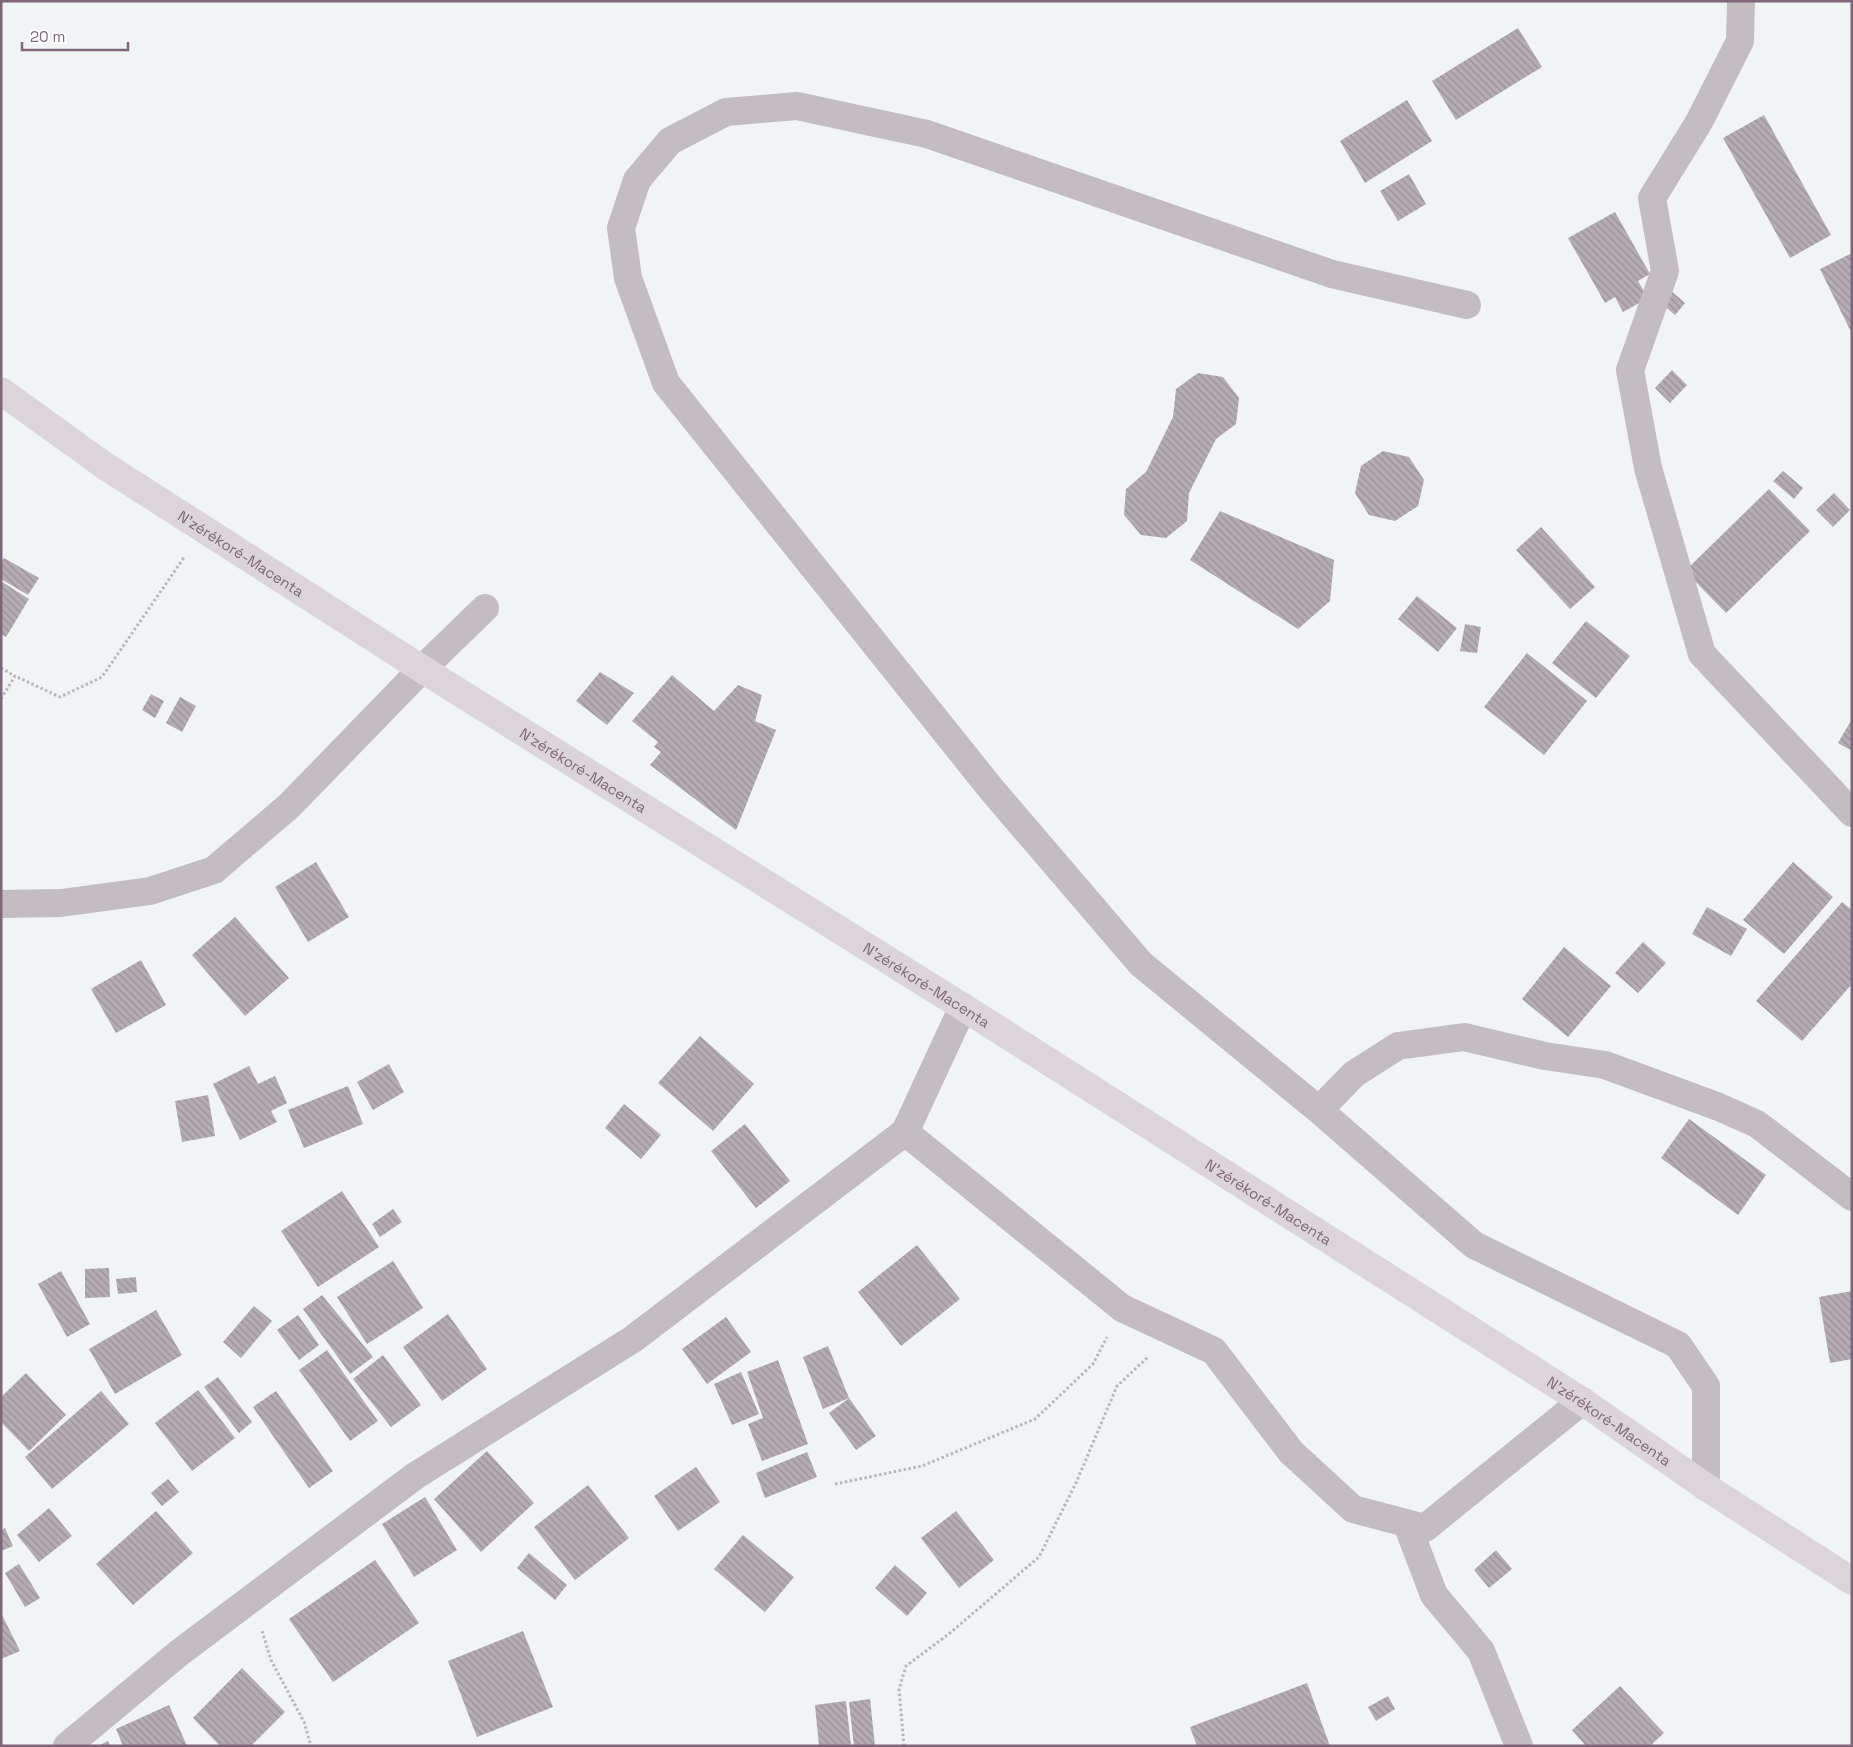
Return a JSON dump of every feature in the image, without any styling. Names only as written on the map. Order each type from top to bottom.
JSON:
[{"type":"highway","name":"N'zérékoré-Macenta","points":[[1,391],[106,466],[422,669],[963,1007],[1582,1401],[1706,1487],[1852,1581]]},
{"type":"street","points":[[1741,1],[1740,41],[1699,122],[1652,198],[1665,272],[1630,370],[1648,468],[1702,654],[1852,813]]},
{"type":"street","points":[[1468,305],[1332,274],[927,134],[796,106],[726,112],[670,141],[638,180],[622,228],[628,278],[666,383],[992,790],[1141,964],[1319,1110],[1474,1245],[1678,1345],[1706,1386],[1706,1487]]},
{"type":"street","points":[[1,904],[62,904],[150,891],[214,870],[289,806],[422,669],[485,608]]},
{"type":"street","points":[[67,1746],[179,1654],[415,1476],[633,1338],[905,1132],[963,1007]]},
{"type":"street","points":[[1319,1110],[1354,1074],[1398,1046],[1464,1037],[1545,1056],[1605,1065],[1718,1107],[1757,1124],[1852,1197]]},
{"type":"street","points":[[905,1132],[1122,1308],[1214,1351],[1291,1452],[1353,1509],[1425,1528],[1582,1401]]},
{"type":"street","points":[[1407,1524],[1434,1595],[1481,1651],[1520,1746]]},
{"type":"path","points":[[1,668],[60,697],[102,677],[204,528]]},
{"type":"path","points":[[1,699],[14,676]]},
{"type":"path","points":[[835,1484],[922,1466],[1036,1419],[1093,1364],[1122,1308]]},
{"type":"path","points":[[904,1746],[899,1689],[906,1666],[950,1633],[1039,1557],[1076,1483],[1117,1386],[1174,1332]]},
{"type":"path","points":[[251,1600],[272,1660],[304,1722],[311,1746]]},
{"type":"building","points":[[1518,28],[1542,67],[1456,120],[1432,81]]},
{"type":"building","points":[[1407,100],[1432,141],[1365,183],[1340,141]]},
{"type":"building","points":[[1764,115],[1831,235],[1790,258],[1723,138]]},
{"type":"building","points":[[1409,174],[1426,204],[1398,221],[1380,191]]},
{"type":"building","points":[[1615,212],[1650,274],[1638,281],[1648,298],[1623,312],[1615,297],[1605,303],[1568,238]]},
{"type":"building","points":[[1852,253],[1852,334],[1820,269]]},
{"type":"building","points":[[1669,289],[1685,303],[1675,315],[1659,301]]},
{"type":"building","points":[[1672,370],[1687,385],[1670,403],[1655,388]]},
{"type":"building","points":[[1198,373],[1223,377],[1239,398],[1236,424],[1216,439],[1189,493],[1187,521],[1166,538],[1141,535],[1124,515],[1126,489],[1146,472],[1173,417],[1176,389]]},
{"type":"building","points":[[1383,451],[1409,457],[1424,480],[1418,506],[1395,521],[1369,515],[1355,493],[1361,466]]},
{"type":"building","points":[[1783,471],[1803,488],[1794,499],[1773,481]]},
{"type":"building","points":[[1769,489],[1810,531],[1726,613],[1685,571]]},
{"type":"building","points":[[1834,493],[1850,510],[1833,527],[1816,510]]},
{"type":"building","points":[[1220,511],[1334,560],[1330,601],[1298,629],[1190,560]]},
{"type":"building","points":[[1541,527],[1595,587],[1570,609],[1516,550]]},
{"type":"building","points":[[4,558],[39,578],[28,595],[1,579],[1,563]]},
{"type":"building","points":[[2,582],[29,599],[6,637],[1,634]]},
{"type":"building","points":[[1417,596],[1457,628],[1438,652],[1398,619]]},
{"type":"building","points":[[1586,621],[1630,656],[1596,698],[1552,663]]},
{"type":"building","points":[[1465,624],[1481,627],[1477,653],[1460,651]]},
{"type":"building","points":[[1527,653],[1587,701],[1544,755],[1484,707]]},
{"type":"building","points":[[600,672],[634,693],[607,725],[576,701]]},
{"type":"building","points":[[672,675],[714,711],[738,685],[762,695],[755,721],[776,730],[736,830],[650,765],[661,752],[654,747],[658,742],[632,721]]},
{"type":"building","points":[[151,694],[164,701],[155,718],[142,710]]},
{"type":"building","points":[[180,697],[196,706],[182,732],[166,723]]},
{"type":"building","points":[[1852,719],[1852,751],[1838,743]]},
{"type":"building","points":[[316,862],[349,917],[308,942],[275,887]]},
{"type":"building","points":[[1793,862],[1833,897],[1784,954],[1743,920]]},
{"type":"building","points":[[1842,902],[1852,910],[1852,984],[1802,1041],[1756,1001]]},
{"type":"building","points":[[1707,907],[1747,929],[1731,956],[1692,934]]},
{"type":"building","points":[[235,917],[289,978],[245,1016],[192,955]]},
{"type":"building","points":[[1643,942],[1666,963],[1638,993],[1615,973]]},
{"type":"building","points":[[1564,947],[1611,986],[1568,1037],[1522,999]]},
{"type":"building","points":[[141,960],[166,1005],[116,1033],[91,989]]},
{"type":"building","points":[[700,1036],[754,1084],[713,1131],[658,1083]]},
{"type":"building","points":[[389,1064],[404,1092],[373,1110],[357,1082]]},
{"type":"building","points":[[249,1066],[258,1084],[275,1076],[287,1103],[271,1111],[277,1122],[240,1140],[213,1084]]},
{"type":"building","points":[[348,1086],[363,1124],[304,1148],[288,1110]]},
{"type":"building","points":[[208,1095],[215,1136],[182,1142],[175,1101]]},
{"type":"building","points":[[624,1104],[661,1135],[641,1159],[605,1128]]},
{"type":"building","points":[[1689,1119],[1766,1175],[1738,1215],[1661,1158]]},
{"type":"building","points":[[745,1124],[790,1181],[756,1208],[711,1151]]},
{"type":"building","points":[[342,1191],[379,1247],[318,1287],[281,1231]]},
{"type":"building","points":[[393,1209],[402,1222],[380,1237],[372,1224]]},
{"type":"building","points":[[917,1245],[960,1299],[901,1346],[858,1292]]},
{"type":"building","points":[[393,1261],[423,1308],[367,1344],[337,1297]]},
{"type":"building","points":[[109,1268],[110,1297],[85,1298],[85,1269]]},
{"type":"building","points":[[61,1271],[90,1324],[67,1337],[38,1284]]},
{"type":"building","points":[[136,1277],[137,1292],[118,1294],[116,1279]]},
{"type":"building","points":[[1852,1291],[1852,1359],[1830,1363],[1819,1297]]},
{"type":"building","points":[[322,1295],[373,1357],[350,1374],[303,1309]]},
{"type":"building","points":[[254,1306],[272,1321],[241,1358],[223,1342]]},
{"type":"building","points":[[156,1310],[182,1355],[115,1394],[89,1349]]},
{"type":"building","points":[[448,1314],[487,1369],[442,1401],[403,1347]]},
{"type":"building","points":[[298,1315],[319,1345],[299,1360],[277,1330]]},
{"type":"building","points":[[726,1317],[751,1352],[707,1384],[682,1349]]},
{"type":"building","points":[[828,1346],[849,1398],[823,1409],[803,1357]]},
{"type":"building","points":[[327,1350],[378,1421],[350,1441],[299,1370]]},
{"type":"building","points":[[383,1355],[421,1405],[391,1427],[353,1379]]},
{"type":"building","points":[[778,1360],[808,1444],[762,1461],[748,1424],[763,1418],[747,1372]]},
{"type":"building","points":[[741,1372],[759,1414],[732,1425],[714,1384]]},
{"type":"building","points":[[26,1373],[66,1415],[29,1451],[1,1422],[1,1397]]},
{"type":"building","points":[[218,1377],[252,1422],[239,1433],[204,1387]]},
{"type":"building","points":[[198,1390],[235,1438],[192,1471],[155,1423]]},
{"type":"building","points":[[101,1391],[129,1424],[52,1489],[25,1457]]},
{"type":"building","points":[[276,1391],[333,1471],[309,1488],[253,1407]]},
{"type":"building","points":[[849,1398],[876,1436],[856,1450],[829,1413]]},
{"type":"building","points":[[487,1451],[534,1503],[481,1552],[434,1499]]},
{"type":"building","points":[[807,1452],[817,1477],[765,1498],[756,1473]]},
{"type":"building","points":[[696,1467],[720,1502],[678,1531],[654,1496]]},
{"type":"building","points":[[168,1479],[179,1492],[162,1506],[151,1493]]},
{"type":"building","points":[[588,1485],[629,1538],[575,1580],[534,1527]]},
{"type":"building","points":[[425,1497],[457,1550],[414,1577],[382,1524]]},
{"type":"building","points":[[49,1508],[72,1536],[39,1562],[17,1535]]},
{"type":"building","points":[[156,1511],[193,1553],[133,1605],[96,1564]]},
{"type":"building","points":[[956,1511],[994,1560],[959,1588],[921,1538]]},
{"type":"building","points":[[5,1528],[13,1546],[1,1551],[1,1530]]},
{"type":"building","points":[[743,1535],[794,1577],[765,1612],[714,1569]]},
{"type":"building","points":[[1496,1550],[1512,1569],[1489,1588],[1474,1570]]},
{"type":"building","points":[[529,1553],[567,1585],[555,1600],[517,1568]]},
{"type":"building","points":[[375,1560],[419,1623],[333,1682],[289,1619]]},
{"type":"building","points":[[19,1564],[40,1598],[25,1607],[5,1573]]},
{"type":"building","points":[[895,1565],[927,1593],[907,1616],[875,1588]]},
{"type":"building","points":[[1,1613],[20,1651],[1,1659]]},
{"type":"building","points":[[523,1631],[553,1707],[477,1737],[448,1661]]},
{"type":"building","points":[[242,1668],[285,1712],[251,1746],[220,1746],[193,1718]]},
{"type":"building","points":[[1307,1683],[1330,1746],[1197,1746],[1190,1727]]},
{"type":"building","points":[[1620,1686],[1664,1733],[1650,1746],[1586,1746],[1572,1730]]},
{"type":"building","points":[[1388,1696],[1395,1709],[1376,1721],[1368,1707]]},
{"type":"building","points":[[870,1699],[875,1746],[854,1746],[849,1702]]},
{"type":"building","points":[[846,1701],[851,1746],[819,1746],[815,1705]]},
{"type":"building","points":[[169,1705],[187,1746],[123,1746],[116,1729]]},
{"type":"building","points":[[108,1741],[110,1746],[98,1746]]}]
